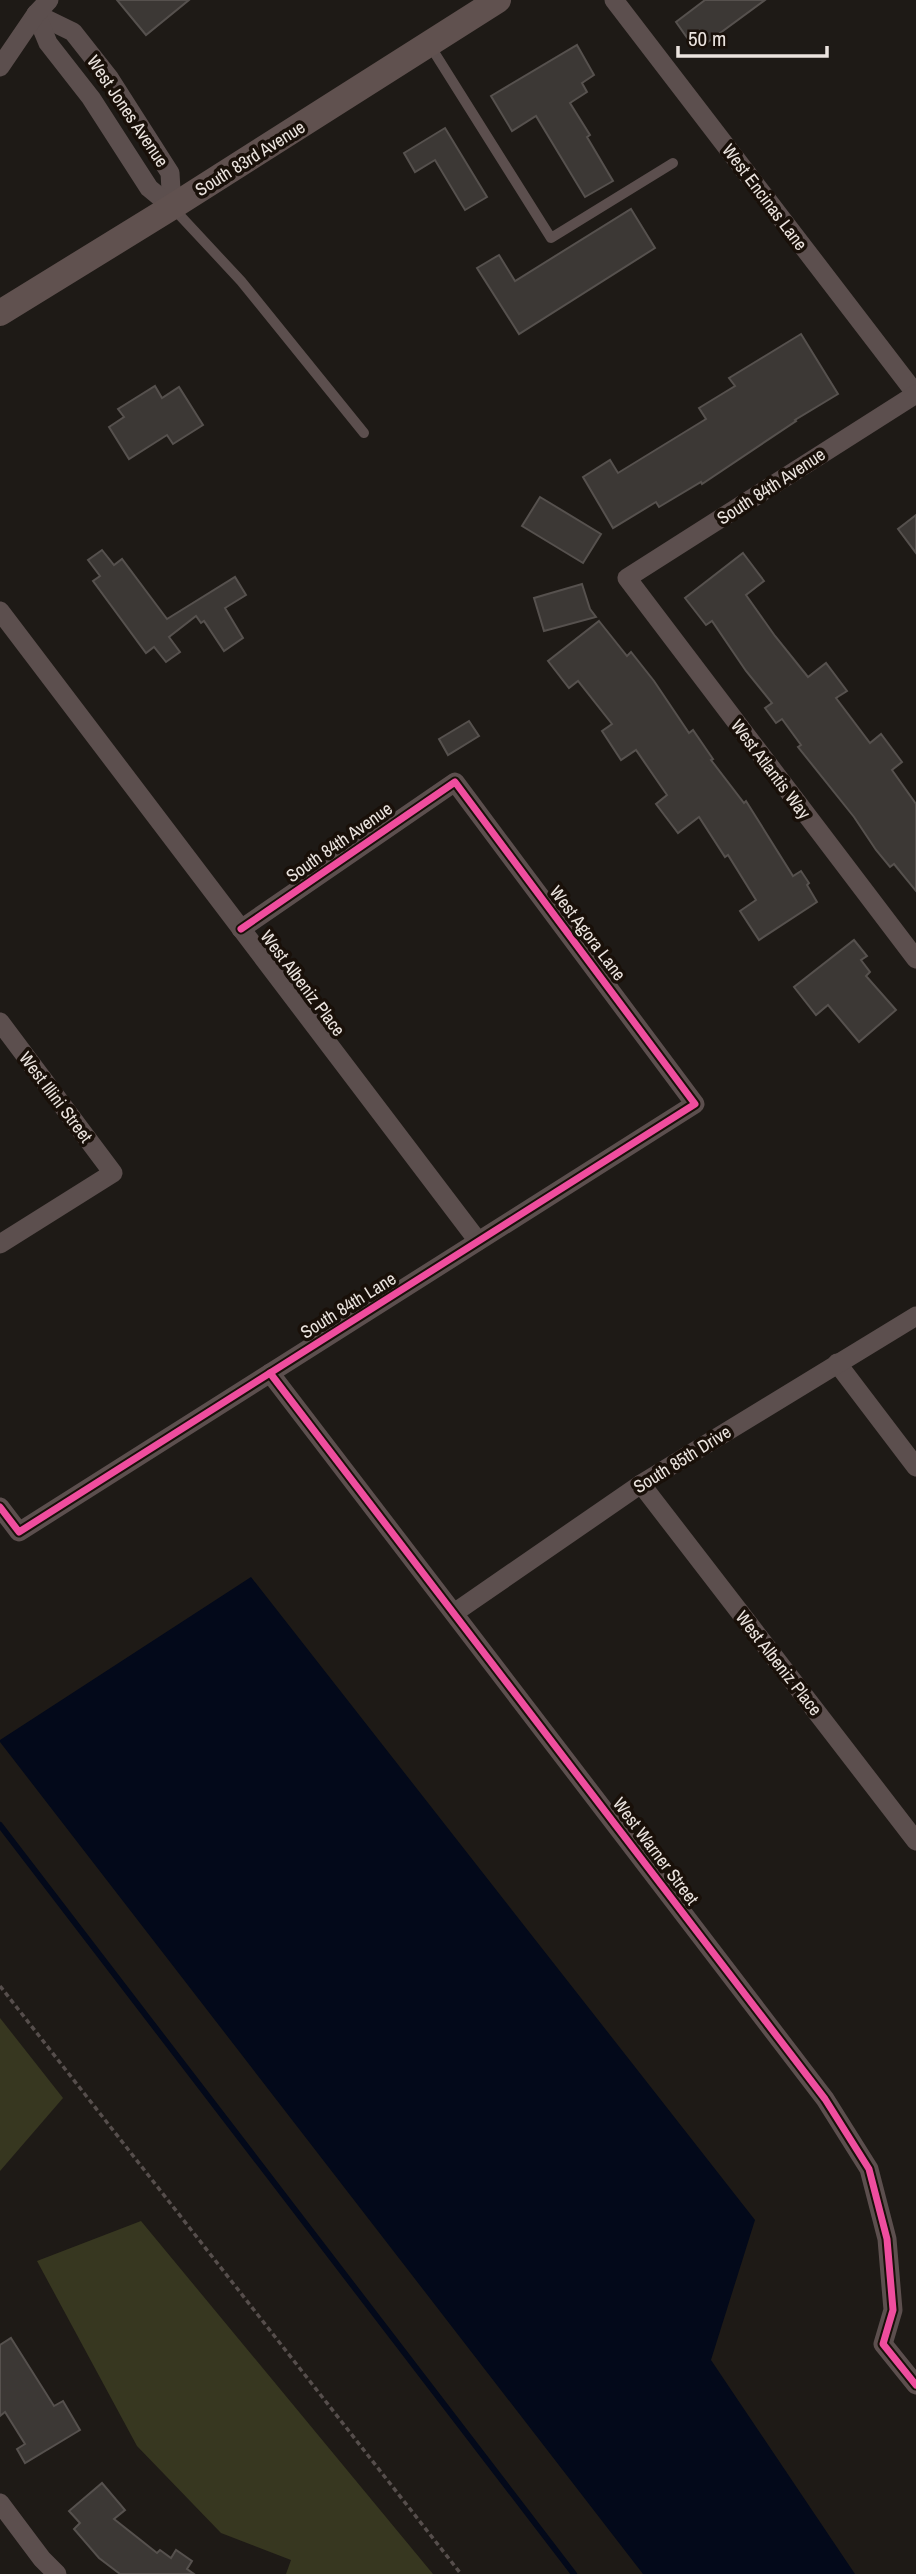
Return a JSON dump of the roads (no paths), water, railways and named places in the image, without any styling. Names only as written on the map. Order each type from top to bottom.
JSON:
[{"type":"main road","name":"South 83rd Avenue","points":[[0,313],[498,0]]},
{"type":"street","name":"West Encinas Lane","points":[[614,0],[916,394]]},
{"type":"street","points":[[0,66],[43,7]]},
{"type":"street","name":"West Jones Avenue","points":[[43,7],[73,32],[110,79],[170,173],[172,207]]},
{"type":"street","name":"South 84th Avenue","points":[[627,578],[916,394]]},
{"type":"street","name":"West Atlantis Way","points":[[627,578],[916,959]]},
{"type":"street","name":"West Albeniz Place","points":[[0,611],[478,1241]]},
{"type":"street","name":"South 84th Avenue","points":[[242,929],[455,782]]},
{"type":"street","name":"West Agora Lane","points":[[455,782],[695,1104]]},
{"type":"street","name":"West Illini Street","points":[[0,1023],[113,1172],[0,1244]]},
{"type":"street","name":"South 84th Lane","points":[[0,1507],[19,1532],[695,1104]]},
{"type":"street","name":"South 85th Drive","points":[[454,1614],[641,1484],[916,1316]]},
{"type":"street","points":[[837,1363],[916,1467]]},
{"type":"street","name":"West Warner Street","points":[[270,1373],[825,2099],[869,2169],[887,2239],[893,2311],[883,2344],[916,2385]]},
{"type":"street","name":"West Albeniz Place","points":[[641,1484],[916,1841]]},
{"type":"street","points":[[0,2503],[42,2559],[57,2574]]},
{"type":"lane","points":[[429,44],[551,238],[673,163]]},
{"type":"lane","points":[[172,207],[241,281],[364,433]]},
{"type":"water","points":[[251,1577],[755,2220],[711,2360],[855,2574],[643,2574],[0,1742]]},
{"type":"waterway","points":[[0,1825],[574,2574]]}]
